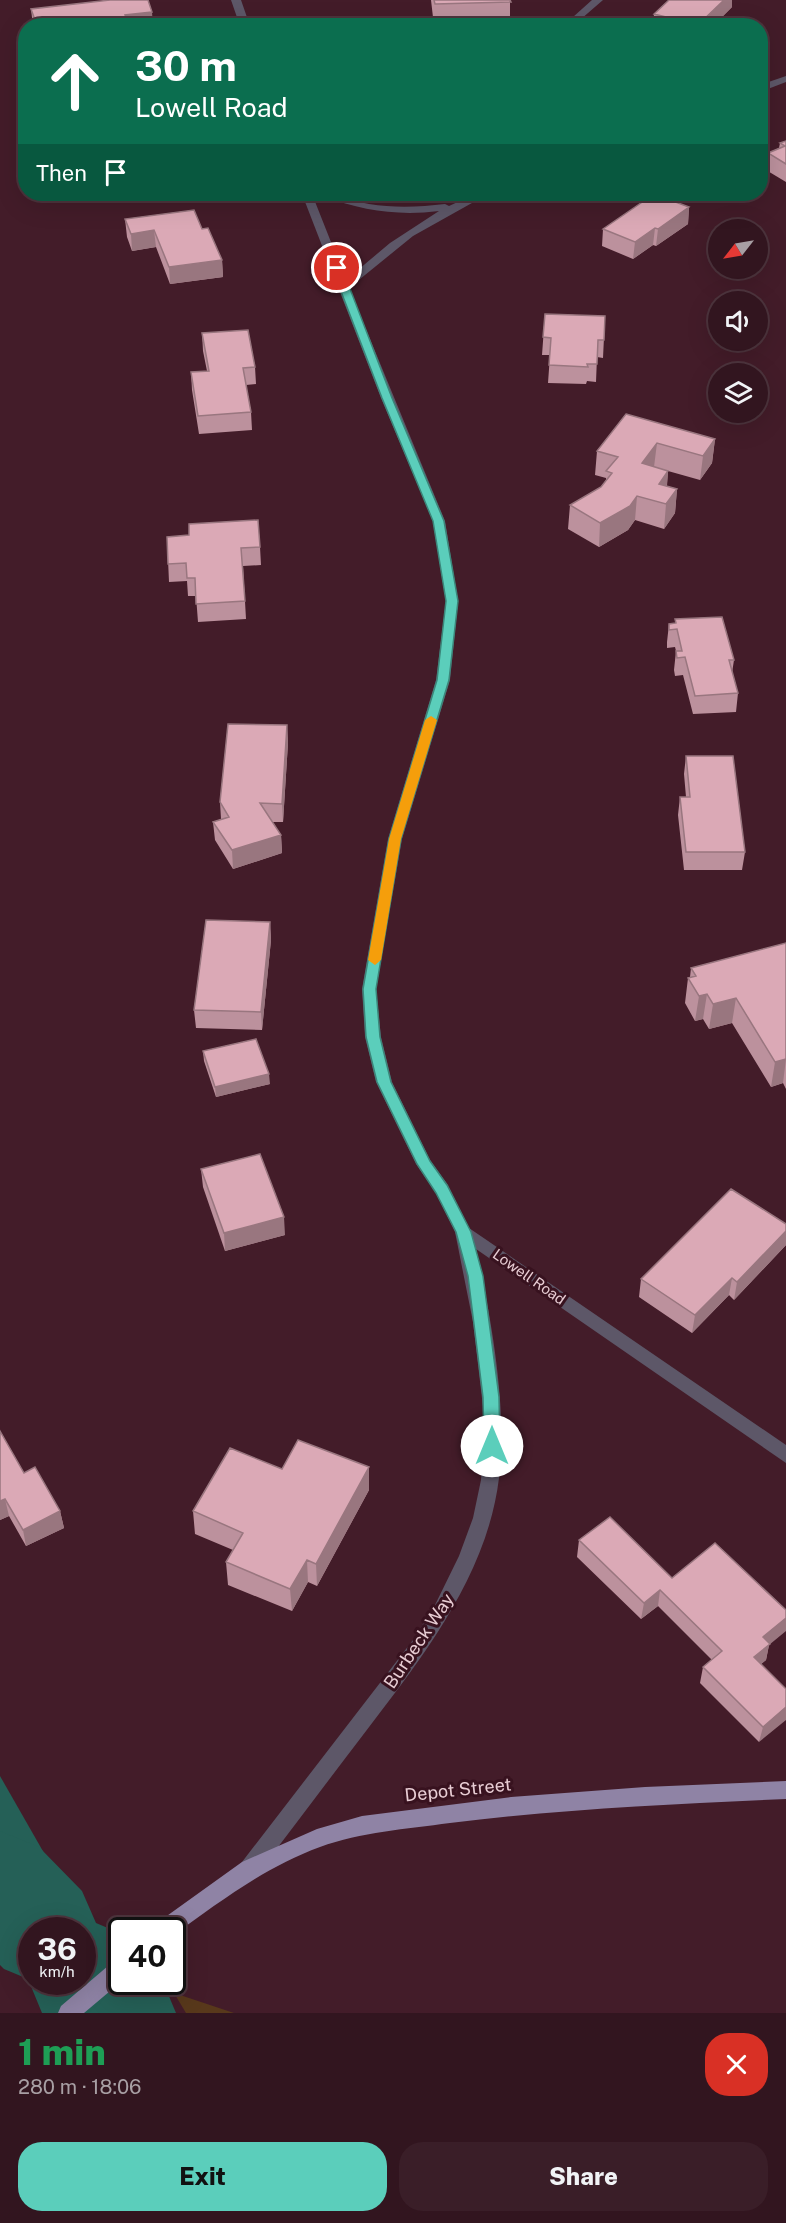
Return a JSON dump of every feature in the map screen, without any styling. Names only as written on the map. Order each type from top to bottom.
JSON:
[{"type":"main road","name":"Depot Street","points":[[183,1917],[249,1869],[317,1838],[362,1825],[511,1806],[645,1796],[786,1790]]},
{"type":"main road","points":[[68,2013],[108,1979]]},
{"type":"street","points":[[236,0],[242,18]]},
{"type":"street","points":[[577,18],[598,0]]},
{"type":"street","points":[[768,86],[786,79]]},
{"type":"street","name":"Lowell Road","points":[[310,201],[439,521],[452,601],[443,680],[395,839],[369,989],[373,1037],[384,1082],[424,1164],[442,1189],[463,1232],[786,1455]]},
{"type":"street","points":[[348,201],[366,207],[407,211],[454,206]]},
{"type":"street","points":[[344,287],[393,243],[466,201]]},
{"type":"street","name":"Burbeck Way","points":[[249,1869],[420,1646],[456,1587],[478,1529],[487,1496],[491,1462],[491,1397],[475,1276],[463,1232]]},
{"type":"shaded area","points":[[0,1776],[60,1881],[0,1931]]},
{"type":"shaded area","points":[[175,1995],[234,2013],[186,2013]]},
{"type":"building","points":[[110,0],[148,0],[152,12],[125,15],[126,18],[34,18],[31,9]]},
{"type":"building","points":[[434,0],[510,0],[511,2],[435,4]]},
{"type":"building","points":[[669,0],[724,0],[705,18],[670,18],[654,14]]},
{"type":"building","points":[[786,141],[786,164],[768,153],[785,146],[780,143]]},
{"type":"building","points":[[644,201],[673,201],[689,207],[635,242],[603,229]]},
{"type":"building","points":[[194,210],[202,229],[208,228],[222,260],[169,267],[154,230],[131,234],[125,219]]},
{"type":"building","points":[[545,314],[605,316],[604,340],[598,340],[597,364],[587,364],[588,367],[549,365],[551,338],[543,337]]},
{"type":"building","points":[[248,330],[255,367],[243,368],[251,412],[198,416],[191,372],[209,371],[202,333]]},
{"type":"building","points":[[626,414],[715,439],[703,456],[657,443],[642,463],[668,471],[659,484],[677,489],[666,504],[637,496],[630,506],[600,523],[570,505],[601,487],[612,473],[606,471],[618,457],[597,451]]},
{"type":"building","points":[[258,520],[260,547],[241,548],[245,601],[196,604],[195,578],[187,578],[186,563],[168,564],[167,537],[189,535],[189,524]]},
{"type":"building","points":[[722,617],[734,660],[729,660],[738,693],[695,696],[685,657],[677,658],[676,651],[682,651],[677,629],[669,630],[669,624],[676,623],[675,619]]},
{"type":"building","points":[[228,724],[287,725],[282,804],[260,803],[281,835],[232,850],[213,822],[229,817],[220,802]]},
{"type":"building","points":[[686,756],[733,756],[745,852],[686,852],[680,797],[690,797]]},
{"type":"building","points":[[206,920],[270,922],[261,1012],[194,1010]]},
{"type":"building","points":[[786,943],[786,1059],[775,1062],[736,998],[713,1004],[707,994],[699,996],[688,978],[696,976],[691,968]]},
{"type":"building","points":[[256,1039],[269,1074],[215,1087],[203,1051]]},
{"type":"building","points":[[260,1154],[284,1217],[224,1233],[201,1169]]},
{"type":"building","points":[[731,1189],[786,1224],[786,1231],[737,1282],[732,1278],[695,1315],[641,1279]]},
{"type":"building","points":[[0,1431],[24,1473],[35,1467],[60,1511],[23,1530],[5,1499],[0,1501]]},
{"type":"building","points":[[298,1440],[369,1467],[316,1564],[307,1560],[290,1589],[226,1562],[243,1533],[193,1511],[230,1448],[282,1469]]},
{"type":"building","points":[[610,1517],[672,1578],[715,1543],[786,1610],[786,1618],[763,1637],[770,1644],[754,1657],[786,1689],[786,1707],[763,1727],[703,1667],[722,1651],[660,1590],[644,1603],[579,1540]]},
{"type":"waterway","points":[[0,1885],[31,1917]]},
{"type":"waterway","points":[[96,1989],[119,2013]]},
{"type":"slow traffic","points":[[375,960],[395,839],[431,720]]},
{"type":"route","points":[[337,268],[387,398],[439,521],[452,601],[443,680],[395,839],[369,989],[373,1037],[384,1082],[424,1164],[442,1189],[463,1232],[475,1276],[491,1397],[492,1446]]}]
